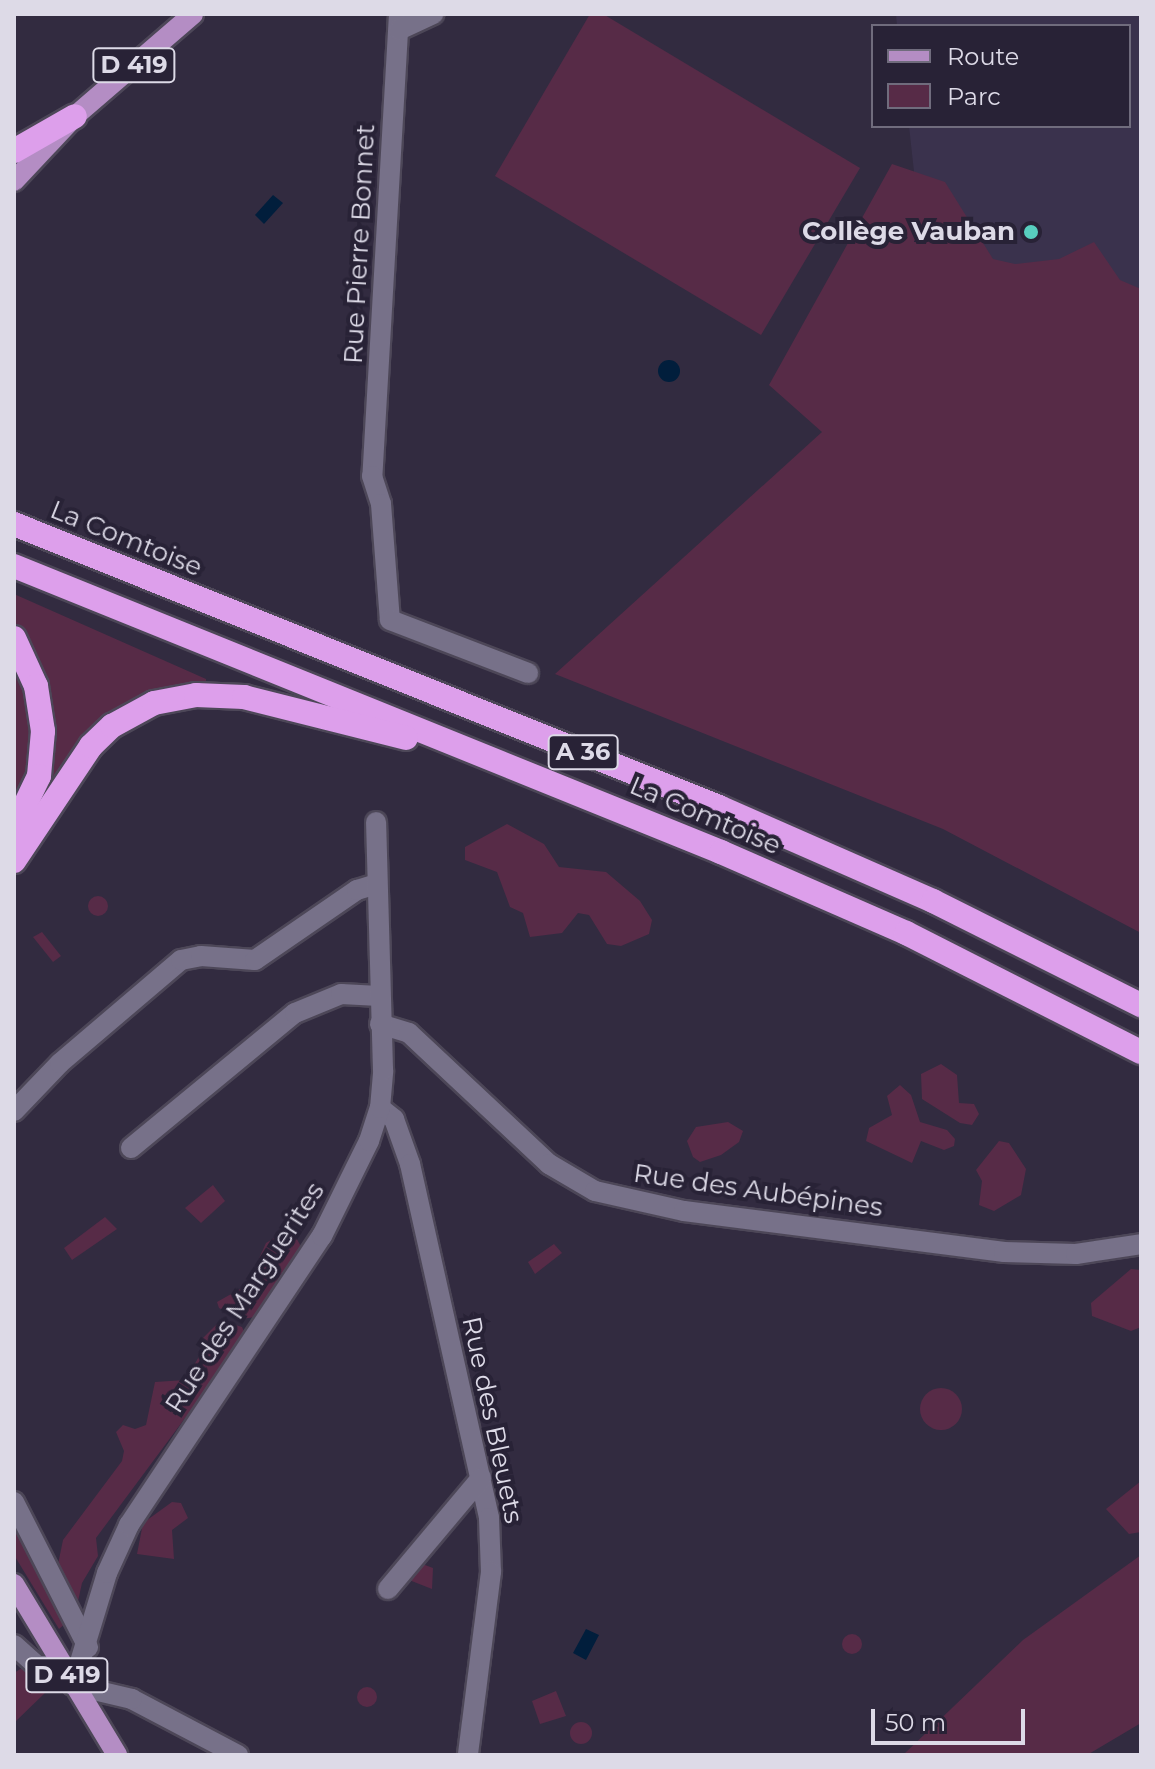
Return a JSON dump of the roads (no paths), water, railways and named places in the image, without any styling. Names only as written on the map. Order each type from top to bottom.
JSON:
[{"type":"highway","points":[[14,151],[75,116]]},
{"type":"highway","name":"La Comtoise","points":[[14,524],[791,837],[933,901],[1141,1005]]},
{"type":"highway","name":"La Comtoise","points":[[14,566],[488,757],[906,933],[1141,1052]]},
{"type":"highway","points":[[14,638],[36,686],[43,731],[39,776],[14,828]]},
{"type":"highway","points":[[14,861],[102,735],[137,711],[168,699],[208,694],[256,699],[488,757]]},
{"type":"main road","name":"D 419","points":[[14,181],[75,116],[193,14]]},
{"type":"main road","name":"D 419","points":[[16,1588],[117,1755]]},
{"type":"street","points":[[399,22],[434,14]]},
{"type":"street","name":"Rue Pierre Bonnet","points":[[399,22],[372,476],[381,504],[390,620],[528,673]]},
{"type":"street","name":"Rue des Marguerites","points":[[73,1685],[88,1647],[107,1573],[129,1525],[322,1236],[380,1108],[376,822]]},
{"type":"street","points":[[14,1111],[60,1063],[181,960],[201,956],[255,960],[357,890],[377,884]]},
{"type":"street","points":[[131,1148],[295,1013],[341,994],[379,996]]},
{"type":"street","name":"Rue des Aubépines","points":[[380,1024],[409,1033],[549,1164],[595,1191],[684,1211],[1004,1252],[1076,1254],[1141,1244]]},
{"type":"street","name":"Rue des Bleuets","points":[[380,1108],[394,1119],[410,1164],[481,1478],[491,1572],[468,1755]]},
{"type":"street","points":[[388,1589],[481,1478]]},
{"type":"street","points":[[14,1502],[88,1647]]},
{"type":"street","points":[[14,1645],[37,1666],[62,1666]]},
{"type":"street","points":[[73,1685],[132,1699],[238,1755]]},
{"type":"water","points":[[273,195],[283,203],[264,224],[255,215]]},
{"type":"water","points":[[669,360],[677,363],[680,371],[677,379],[669,382],[661,379],[658,371],[661,363]]},
{"type":"water","points":[[586,1629],[599,1635],[586,1660],[573,1653]]},
{"type":"place","name":"Collège Vauban","points":[[1031,232]]}]
